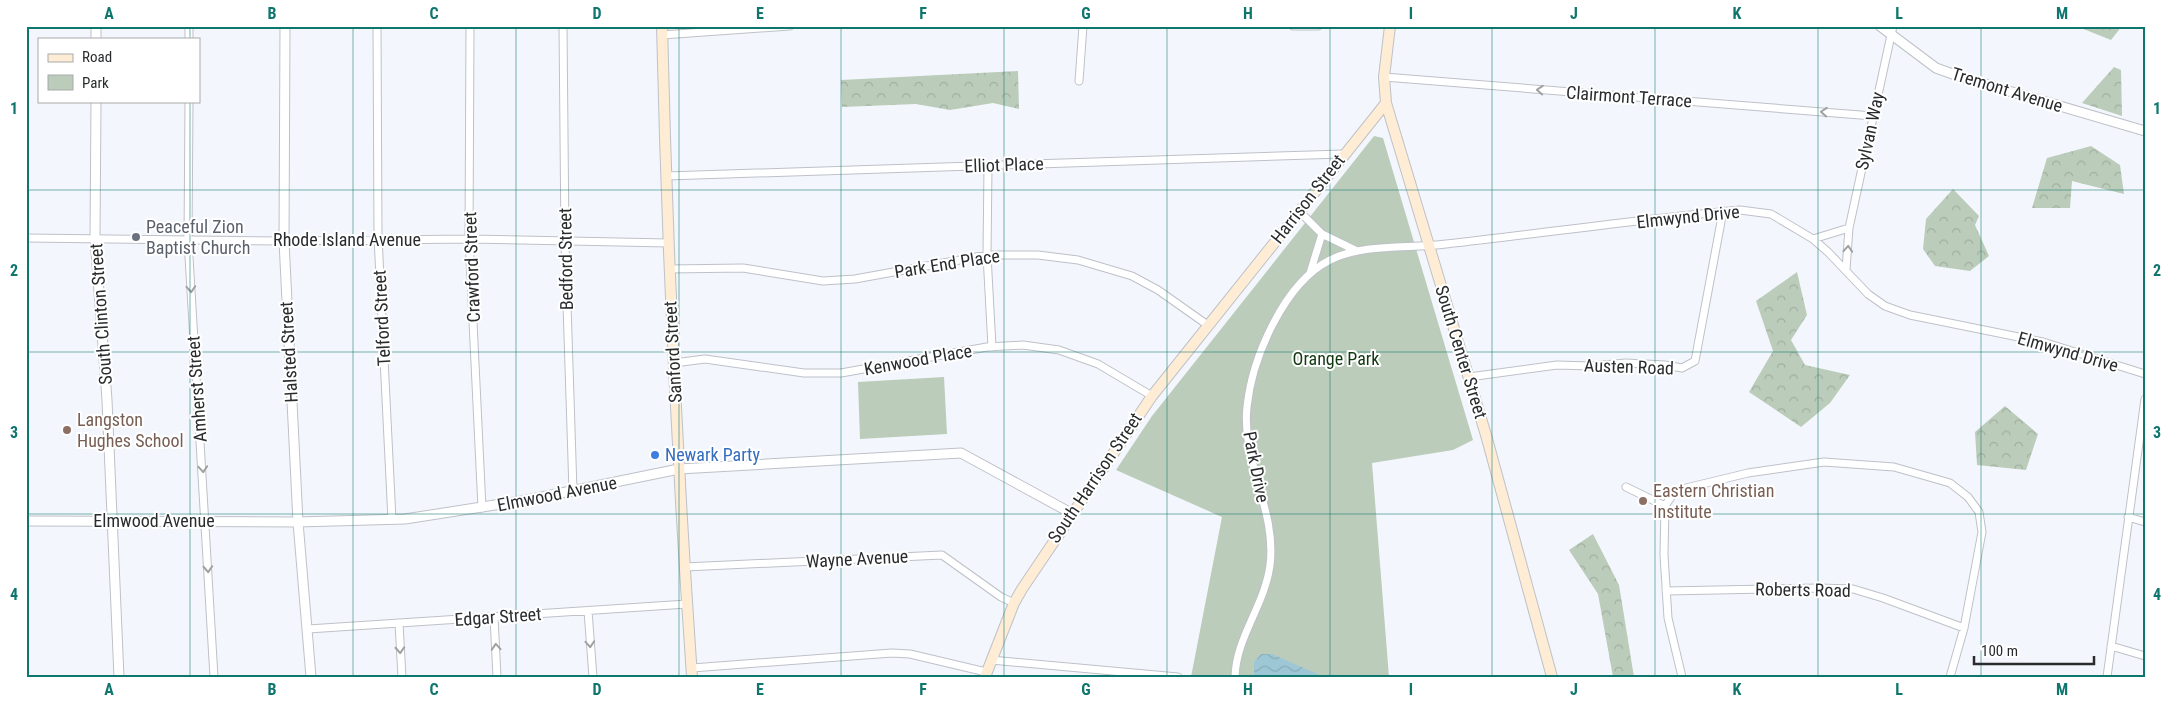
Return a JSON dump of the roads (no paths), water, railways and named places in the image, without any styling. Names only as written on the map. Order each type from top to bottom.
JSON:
[{"type":"main road","name":"South Center Street","points":[[1390,26],[1384,78],[1386,103],[1469,377],[1552,677]]},
{"type":"main road","name":"Sanford Street","points":[[662,31],[669,269],[692,672]]},
{"type":"main road","name":"Harrison Street","points":[[1232,296],[1343,154],[1386,103]]},
{"type":"main road","name":"South Harrison Street","points":[[986,674],[1014,603],[1071,513],[1152,396],[1232,296]]},
{"type":"street","name":"Halsted Street","points":[[285,26],[284,241],[298,522],[311,677]]},
{"type":"street","name":"Telford Street","points":[[378,26],[378,240],[392,520]]},
{"type":"street","name":"Crawford Street","points":[[470,26],[469,240],[482,508]]},
{"type":"street","name":"Bedford Street","points":[[562,26],[565,242],[572,491]]},
{"type":"street","points":[[662,31],[790,26]]},
{"type":"street","points":[[1079,81],[1084,26]]},
{"type":"street","points":[[1293,26],[1318,26]]},
{"type":"street","name":"Tremont Avenue","points":[[1880,26],[1893,30],[1936,68],[1960,77],[2145,131]]},
{"type":"street","name":"Sylvan Way","points":[[1846,270],[1849,228],[1893,30]]},
{"type":"street","name":"Clairmont Terrace","points":[[1384,78],[1873,116]]},
{"type":"street","name":"South Clinton Street","points":[[96,102],[96,238],[107,400],[118,677]]},
{"type":"street","name":"Amherst Street","points":[[189,102],[188,240],[214,677]]},
{"type":"street","name":"Elliot Place","points":[[666,176],[1343,154]]},
{"type":"street","points":[[988,166],[987,255],[992,347]]},
{"type":"street","name":"Elmwynd Drive","points":[[1430,246],[1723,211],[1740,210],[1771,214],[1813,239],[1868,294],[1885,306],[1910,315],[2043,342],[2145,374]]},
{"type":"street","points":[[1299,211],[1322,234],[1357,251]]},
{"type":"street","name":"Austen Road","points":[[1469,377],[1557,364],[1591,366],[1626,363],[1682,368],[1695,361],[1723,211]]},
{"type":"street","points":[[1813,239],[1849,228]]},
{"type":"street","points":[[1310,273],[1322,234]]},
{"type":"street","name":"Rhode Island Avenue","points":[[26,238],[668,243]]},
{"type":"street","name":"Park Drive","points":[[1235,677],[1240,645],[1263,591],[1270,565],[1267,522],[1248,444],[1247,408],[1254,370],[1265,339],[1279,313],[1310,273],[1330,260],[1357,251],[1430,246]]},
{"type":"street","name":"Park End Place","points":[[669,269],[743,268],[823,281],[855,280],[987,255],[1038,255],[1078,260],[1132,276],[1158,290],[1209,326]]},
{"type":"street","name":"Kenwood Place","points":[[674,363],[705,360],[804,373],[841,373],[992,347],[1023,345],[1059,350],[1098,364],[1152,396]]},
{"type":"street","points":[[2108,677],[2145,399]]},
{"type":"street","name":"Elmwood Avenue","points":[[26,521],[298,522],[392,520],[482,508],[679,469],[961,453],[1071,513]]},
{"type":"street","points":[[1682,677],[1668,618],[1664,526],[1665,506],[1673,494],[1686,488],[1748,473],[1824,462],[1894,467],[1950,483],[1968,497],[1979,512],[1982,532],[1964,628],[1950,677]]},
{"type":"street","points":[[1626,487],[1665,506]]},
{"type":"street","points":[[2128,517],[2145,522]]},
{"type":"street","name":"Wayne Avenue","points":[[685,567],[942,555],[1001,597],[1014,603]]},
{"type":"street","name":"Roberts Road","points":[[1666,591],[1853,589],[1964,628]]},
{"type":"street","name":"Edgar Street","points":[[308,629],[688,604]]},
{"type":"street","points":[[588,611],[593,677]]},
{"type":"street","points":[[494,617],[497,677]]},
{"type":"street","points":[[398,623],[402,677]]},
{"type":"street","points":[[2111,646],[2145,656]]},
{"type":"street","points":[[692,672],[892,653],[910,654],[986,674]]},
{"type":"street","points":[[991,660],[1178,677]]},
{"type":"water","points":[[1261,654],[1272,654],[1322,676],[1331,674],[1343,677],[1254,677],[1254,662]]},
{"type":"place","name":"Peaceful Zion Baptist Church","points":[[136,237]]},
{"type":"place","name":"Langston Hughes School","points":[[67,430]]},
{"type":"place","name":"Newark Party","points":[[655,455]]},
{"type":"place","name":"Eastern Christian Institute","points":[[1643,501]]},
{"type":"park label","name":"Orange Park","points":[[1336,359]]}]
